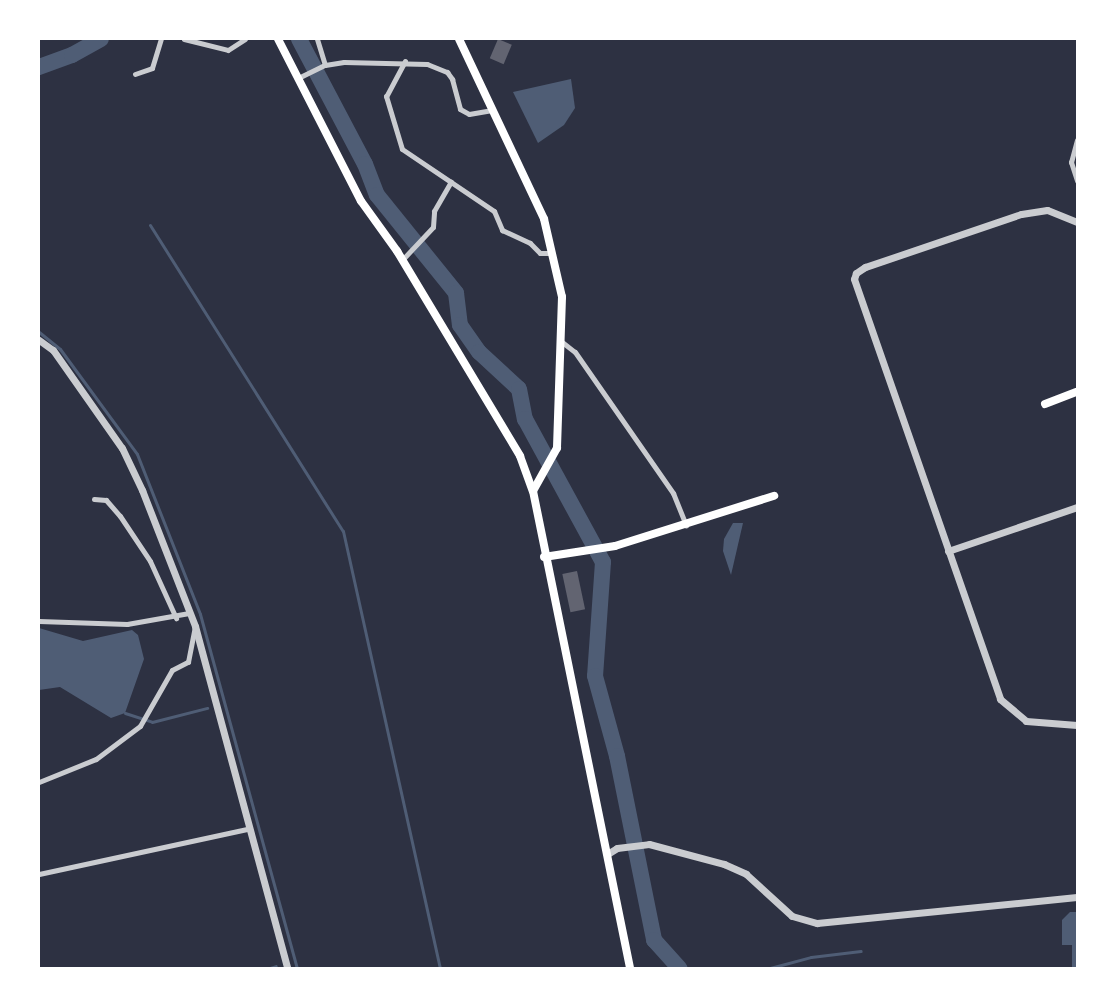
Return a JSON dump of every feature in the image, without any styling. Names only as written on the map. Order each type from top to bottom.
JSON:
[{"type":"main road","points":[[278,39],[334,153],[496,414],[536,488],[544,557],[613,850],[630,968]]},
{"type":"main road","points":[[459,39],[544,219],[562,297],[557,448],[536,488]]},
{"type":"main road","points":[[1045,404],[1077,392]]},
{"type":"main road","points":[[544,557],[608,546],[687,526],[774,496]]},
{"type":"street","points":[[135,74],[152,68],[161,39]]},
{"type":"street","points":[[184,39],[228,50],[245,39]]},
{"type":"street","points":[[317,39],[323,66]]},
{"type":"street","points":[[298,78],[323,66],[405,61],[447,72],[460,109],[469,114],[491,110]]},
{"type":"street","points":[[405,61],[386,96],[399,144],[494,211],[502,230],[530,243],[540,253],[552,253]]},
{"type":"street","points":[[1077,140],[1071,162],[1077,182]]},
{"type":"street","points":[[402,260],[433,227],[434,211],[451,181]]},
{"type":"street","points":[[1077,222],[1047,210],[1020,214],[856,273],[855,287],[1000,699],[1026,721],[1077,725]]},
{"type":"street","points":[[39,340],[53,350],[122,448],[195,626],[287,968]]},
{"type":"street","points":[[562,342],[575,352],[673,493],[687,526]]},
{"type":"street","points":[[94,499],[106,500],[120,516],[150,561],[176,618]]},
{"type":"street","points":[[948,551],[1077,507]]},
{"type":"street","points":[[39,621],[127,624],[176,618],[189,613]]},
{"type":"street","points":[[39,782],[96,759],[140,726],[172,670],[188,662],[195,626]]},
{"type":"street","points":[[39,874],[248,829]]},
{"type":"street","points":[[613,850],[643,844],[732,867],[746,874],[792,916],[817,923],[1077,897]]},
{"type":"water","points":[[571,79],[575,108],[564,125],[538,143],[513,92]]},
{"type":"water","points":[[733,523],[743,523],[731,575],[723,551],[724,539]]},
{"type":"water","points":[[39,628],[83,641],[132,630],[138,635],[144,659],[125,713],[111,718],[60,687],[39,690]]},
{"type":"water","points":[[1070,912],[1077,912],[1077,968],[1062,968],[1072,967],[1072,945],[1062,945],[1062,920]]},
{"type":"building","points":[[498,39],[512,45],[504,64],[490,58]]},
{"type":"building","points":[[577,571],[585,609],[570,612],[562,574]]},
{"type":"waterway","points":[[39,67],[72,55],[101,39]]},
{"type":"waterway","points":[[299,39],[365,164],[377,195],[456,293],[460,325],[479,352],[519,389],[525,419],[603,562],[595,676],[617,756],[654,940],[679,968]]},
{"type":"waterway","points":[[150,225],[343,531],[440,968]]},
{"type":"waterway","points":[[39,332],[60,349],[137,454],[200,614],[297,968]]},
{"type":"waterway","points":[[125,713],[152,722],[207,708]]},
{"type":"waterway","points":[[770,968],[811,957],[861,951]]},
{"type":"waterway","points":[[270,968],[276,966]]}]
